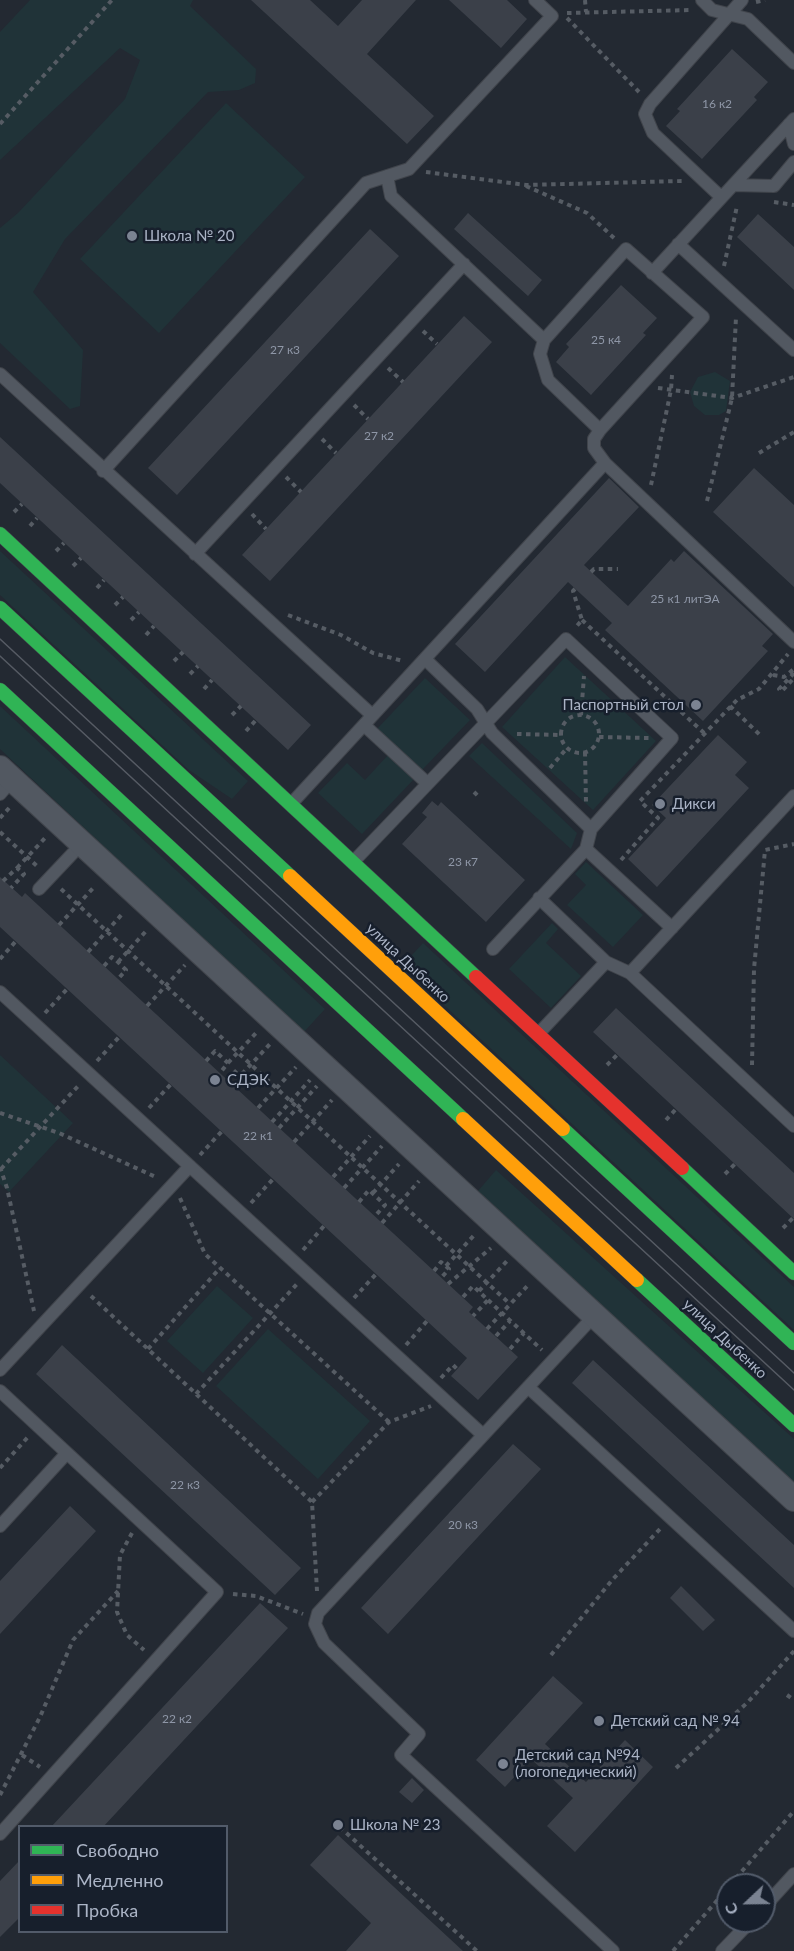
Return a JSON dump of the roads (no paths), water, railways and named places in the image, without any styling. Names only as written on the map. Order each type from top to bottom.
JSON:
[{"type":"main road","points":[[0,534],[794,1273]]},
{"type":"main road","name":"улица Дыбенко","points":[[0,608],[794,1343]]},
{"type":"main road","name":"улица Дыбенко","points":[[0,690],[794,1425]]},
{"type":"street","points":[[4,781],[595,1315],[794,1499]]},
{"type":"lane","points":[[103,471],[366,183],[409,169],[552,16],[535,0]]},
{"type":"lane","points":[[702,0],[712,10],[748,19],[794,63]]},
{"type":"lane","points":[[721,197],[653,133],[645,114],[650,104],[742,0]]},
{"type":"lane","points":[[791,122],[794,144]]},
{"type":"lane","points":[[652,273],[721,197],[737,185],[791,122]]},
{"type":"lane","points":[[737,185],[774,186],[794,162]]},
{"type":"lane","points":[[387,176],[391,196],[544,339]]},
{"type":"lane","points":[[678,244],[794,350]]},
{"type":"lane","points":[[600,430],[548,380],[540,354],[544,339],[626,249],[703,317],[600,430],[594,439],[594,448],[605,463],[794,642]]},
{"type":"lane","points":[[195,554],[464,264]]},
{"type":"lane","points":[[0,374],[258,612],[368,720],[428,783]]},
{"type":"lane","points":[[291,805],[605,463]]},
{"type":"lane","points":[[352,862],[566,639],[672,738],[589,827],[586,849],[493,949]]},
{"type":"lane","points":[[422,662],[477,709],[492,733],[589,827]]},
{"type":"lane","points":[[630,973],[794,796]]},
{"type":"lane","points":[[586,849],[672,928]]},
{"type":"lane","points":[[39,889],[73,853]]},
{"type":"lane","points":[[539,898],[606,962],[630,973],[794,1126]]},
{"type":"lane","points":[[537,1035],[606,962]]},
{"type":"lane","points":[[0,992],[483,1435]]},
{"type":"lane","points":[[0,1370],[190,1166]]},
{"type":"lane","points":[[595,1315],[318,1613],[315,1624],[324,1643],[419,1734],[401,1755],[613,1951]]},
{"type":"lane","points":[[528,1387],[794,1631]]},
{"type":"lane","points":[[0,1391],[217,1592],[0,1834]]},
{"type":"lane","points":[[0,1526],[67,1453]]},
{"type":"lane","points":[[776,1894],[794,1875]]},
{"type":"lane","points":[[722,1951],[739,1933]]},
{"type":"tram line","points":[[0,639],[794,1373]]},
{"type":"tram line","points":[[0,656],[794,1390]]},
{"type":"place","name":"Школа № 20","points":[[132,236]]},
{"type":"place","name":"Паспортный стол","points":[[696,705]]},
{"type":"place","name":"Дикси","points":[[660,804]]},
{"type":"place","name":"СДЭК","points":[[215,1080]]},
{"type":"place","name":"Детский сад № 94","points":[[599,1721]]},
{"type":"place","name":"Детский сад №94 (логопедический)","points":[[503,1764]]},
{"type":"place","name":"Школа № 23","points":[[338,1825]]}]
